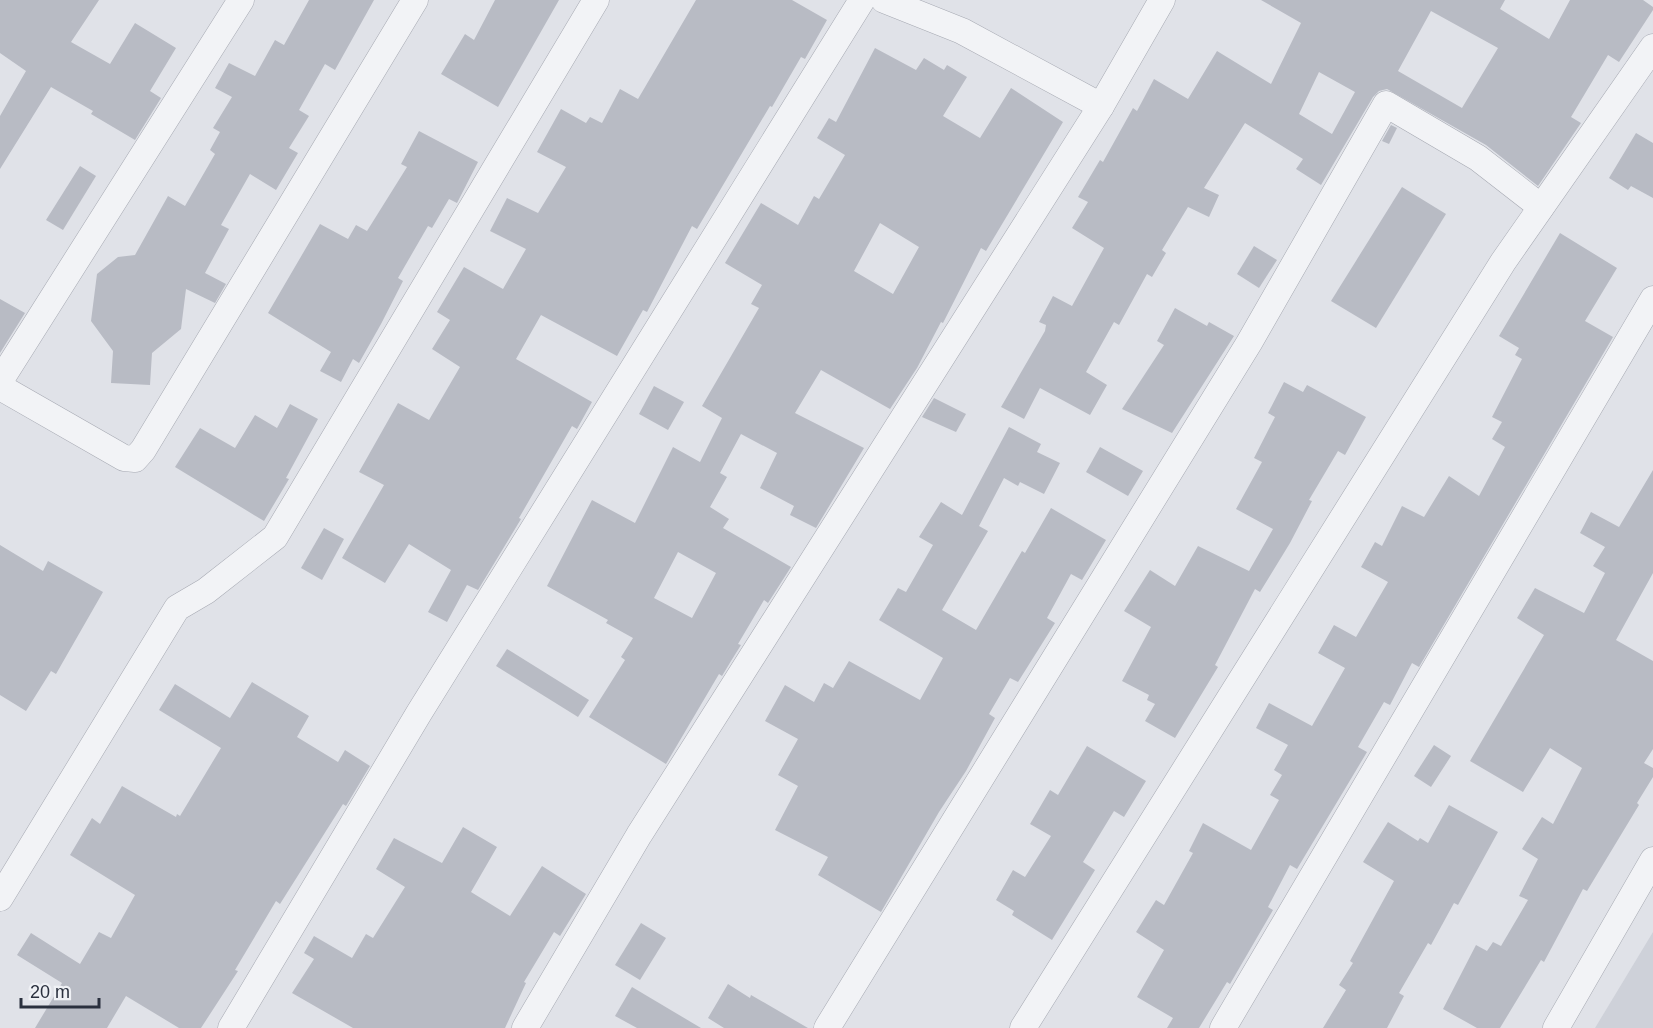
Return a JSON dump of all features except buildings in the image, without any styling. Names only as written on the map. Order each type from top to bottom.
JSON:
[{"type":"street","points":[[0,381],[241,0]]},
{"type":"street","points":[[0,387],[124,458],[135,459],[143,450],[415,0]]},
{"type":"street","points":[[0,898],[177,608],[206,591],[275,537],[596,0]]},
{"type":"street","points":[[231,1028],[419,713],[862,0]]},
{"type":"street","points":[[884,0],[962,31],[1101,106]]},
{"type":"street","points":[[525,1028],[639,834],[1101,106],[1162,0]]},
{"type":"street","points":[[1023,1028],[1503,261],[1653,47]]},
{"type":"street","points":[[827,1028],[1250,343],[1386,104],[1478,158],[1541,207]]},
{"type":"street","points":[[1223,1028],[1653,298]]},
{"type":"street","points":[[1556,1028],[1653,860]]},
{"type":"shaded area","points":[[1653,932],[1653,1028],[1595,1028]]}]
